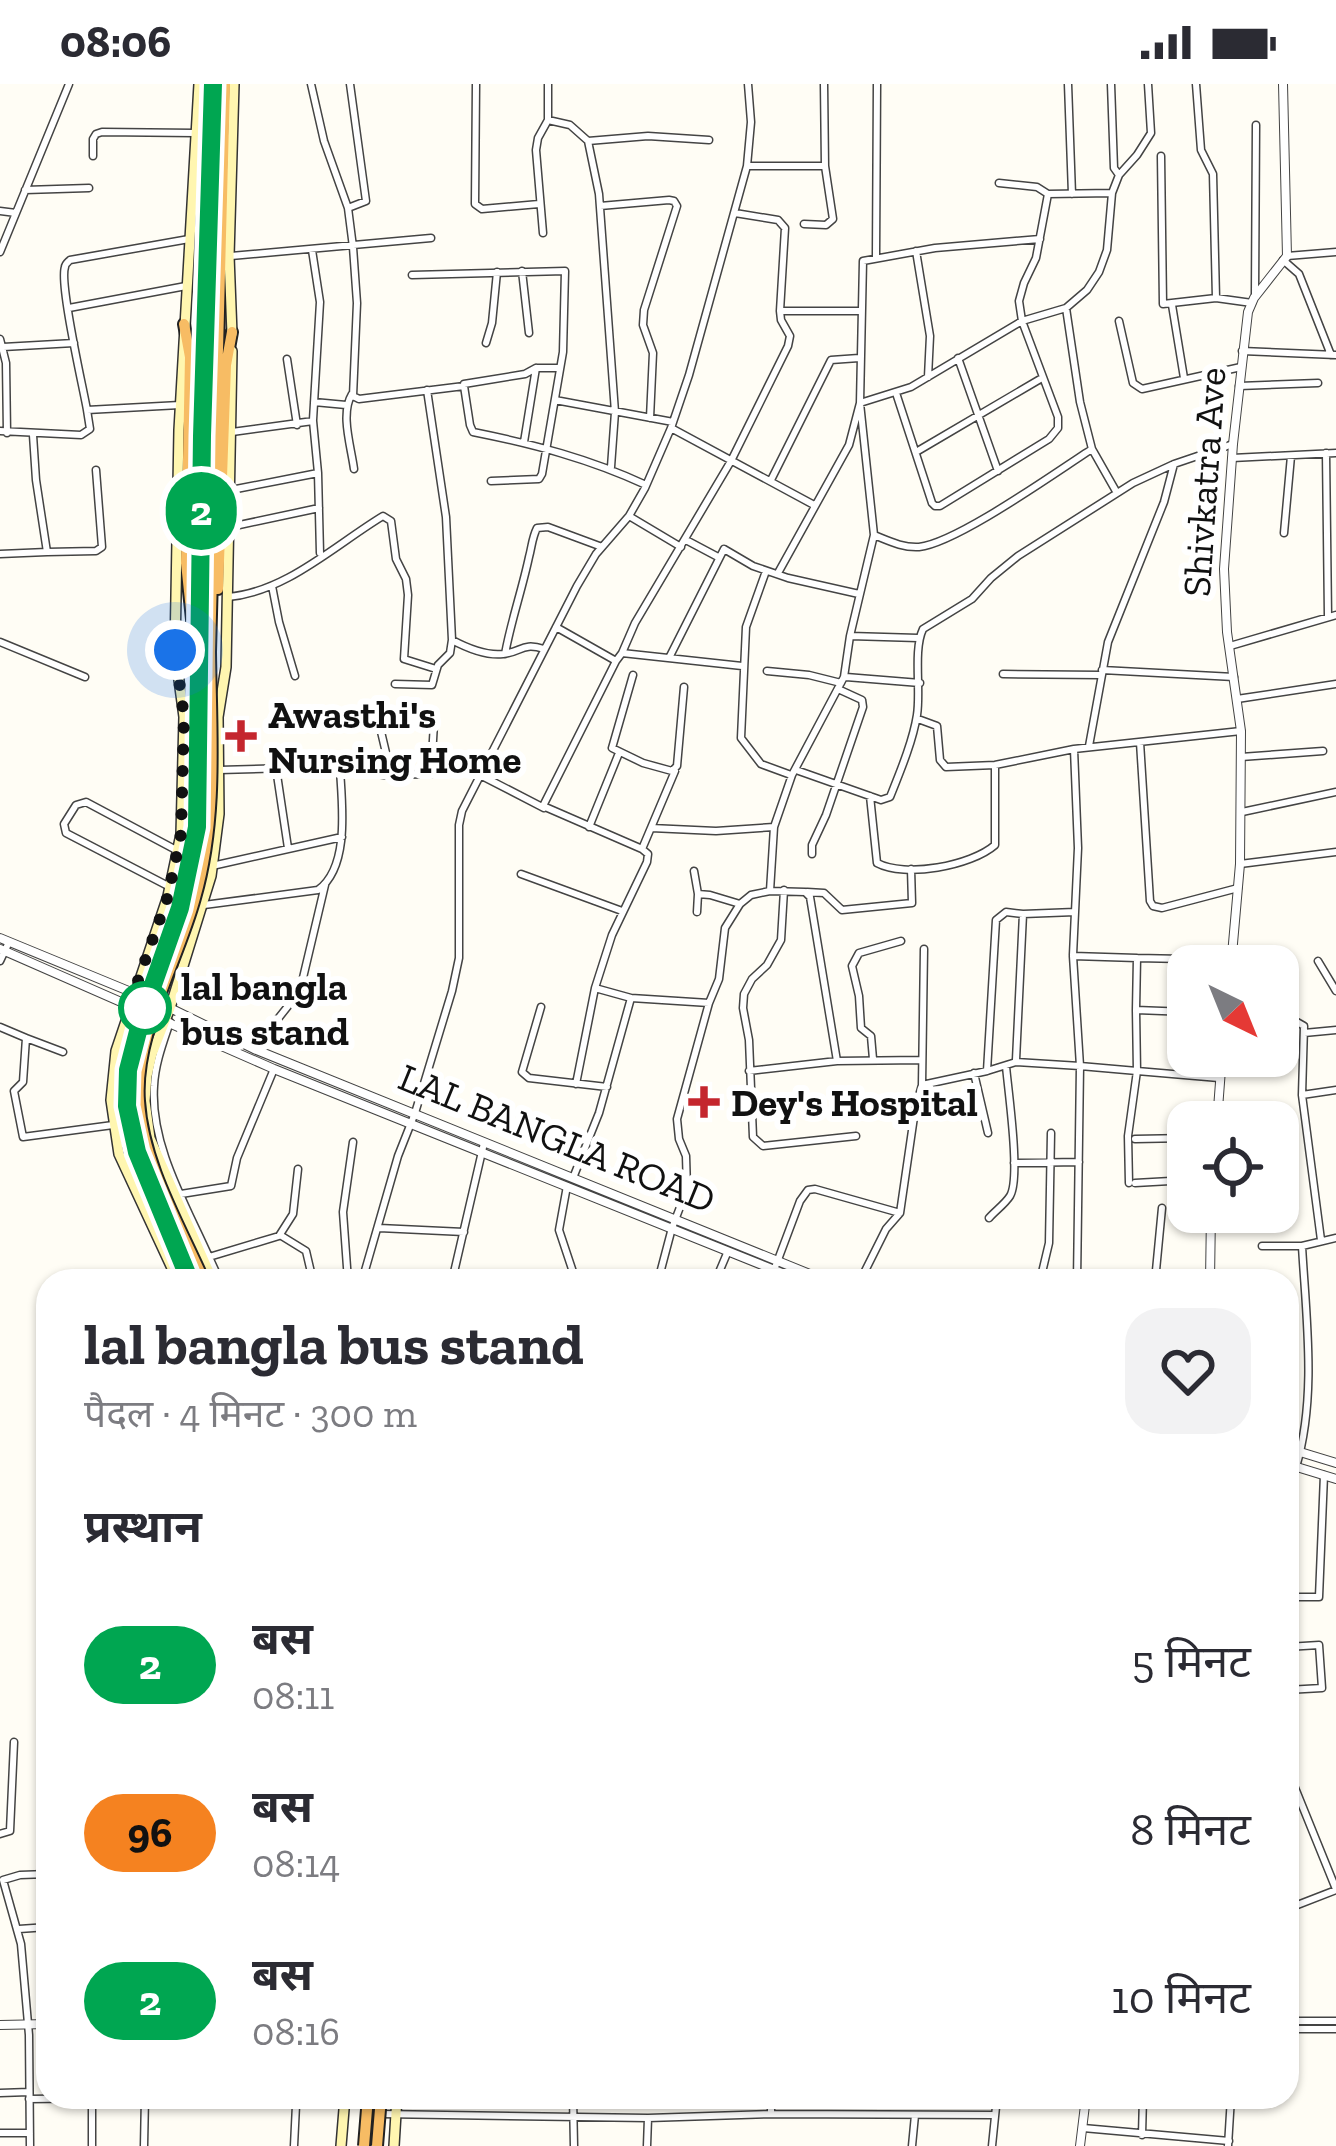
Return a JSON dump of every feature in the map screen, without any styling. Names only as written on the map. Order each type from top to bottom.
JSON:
[{"type":"highway","points":[[185,1269],[137,1152],[126,1087],[134,1043],[192,862],[199,800],[198,666],[213,84]]},
{"type":"highway","points":[[206,1269],[147,1147],[139,1084],[149,1034],[195,899],[211,790],[210,652],[225,84]]},
{"type":"highway","points":[[184,325],[190,357],[186,563],[198,666]]},
{"type":"highway","points":[[210,652],[220,563],[226,365],[232,332]]},
{"type":"highway","points":[[364,2146],[367,2109]]},
{"type":"highway","points":[[377,2146],[380,2109]]},
{"type":"main road","points":[[172,1269],[119,1154],[111,1100],[116,1051],[178,851],[184,779],[184,717],[175,650],[180,405],[199,84]]},
{"type":"main road","points":[[207,1269],[150,1138],[146,1101],[147,1076],[203,905],[219,814],[218,717],[226,667],[231,490],[234,84]]},
{"type":"main road","points":[[341,2146],[346,2109]]},
{"type":"main road","points":[[394,2146],[396,2109]]},
{"type":"street","points":[[0,252],[69,84]]},
{"type":"street","points":[[311,84],[324,141],[348,208],[353,247],[357,302],[352,394],[346,405],[354,469]]},
{"type":"street","points":[[348,208],[366,201],[350,84]]},
{"type":"street","points":[[476,84],[475,204],[482,209],[539,204]]},
{"type":"street","points":[[543,233],[536,150],[548,120],[548,84]]},
{"type":"street","points":[[366,1269],[459,958],[462,811],[556,627],[602,547],[629,516],[646,485],[672,425],[747,166],[748,84]]},
{"type":"street","points":[[804,224],[826,225],[833,219],[825,166],[824,84]]},
{"type":"street","points":[[876,257],[877,84]]},
{"type":"street","points":[[1068,84],[1072,194]]},
{"type":"street","points":[[1112,84],[1114,168],[1119,175]]},
{"type":"street","points":[[860,403],[928,377],[1022,321],[1066,308],[1087,290],[1099,272],[1110,237],[1112,193],[1119,175],[1151,133],[1148,84]]},
{"type":"street","points":[[1196,84],[1201,150],[1213,175],[1216,298]]},
{"type":"street","points":[[1242,352],[1333,355],[1298,274],[1285,258],[1283,84]]},
{"type":"street","points":[[548,120],[570,125],[588,141],[599,206],[615,412],[611,468]]},
{"type":"street","points":[[1161,156],[1163,304],[1216,298],[1254,300],[1256,125]]},
{"type":"street","points":[[93,156],[93,140],[102,132],[195,133]]},
{"type":"street","points":[[588,141],[648,136],[709,140]]},
{"type":"street","points":[[747,166],[825,166]]},
{"type":"street","points":[[999,183],[1031,186],[1048,194],[1112,193]]},
{"type":"street","points":[[25,190],[89,188]]},
{"type":"street","points":[[896,392],[935,506],[1049,439],[1058,428],[1022,321],[1020,293],[1036,258],[1048,194]]},
{"type":"street","points":[[599,206],[676,203],[644,310],[643,325],[653,353],[650,418]]},
{"type":"street","points":[[0,211],[16,213]]},
{"type":"street","points":[[544,808],[635,623],[731,461],[788,346],[790,337],[780,311],[785,228],[778,220],[734,212]]},
{"type":"street","points":[[230,256],[430,238]]},
{"type":"street","points":[[74,343],[2,343],[6,363],[3,432],[89,432],[64,270],[70,260],[189,239]]},
{"type":"street","points":[[770,891],[775,826],[793,772],[841,683],[874,535],[860,403],[863,261],[1040,239]]},
{"type":"street","points":[[313,250],[320,302],[313,421],[320,556]]},
{"type":"street","points":[[916,251],[930,336],[928,377]]},
{"type":"street","points":[[1285,258],[1336,252]]},
{"type":"street","name":"Shivkatra Ave","points":[[1233,945],[1242,812],[1241,731],[1224,600],[1233,444],[1242,352],[1254,300],[1285,258]]},
{"type":"street","points":[[412,275],[562,270],[566,274],[560,368],[539,478],[490,481]]},
{"type":"street","points":[[522,271],[529,333]]},
{"type":"street","points":[[486,343],[496,272]]},
{"type":"street","points":[[69,308],[186,286]]},
{"type":"street","points":[[1172,304],[1184,379]]},
{"type":"street","points":[[1066,308],[1080,402],[1093,448],[1117,494]]},
{"type":"street","points":[[780,311],[860,311]]},
{"type":"street","points":[[1119,321],[1133,383],[1142,389],[1241,367]]},
{"type":"street","points":[[771,480],[831,360],[859,358]]},
{"type":"street","points":[[958,358],[998,471]]},
{"type":"street","points":[[287,359],[297,425]]},
{"type":"street","points":[[352,394],[358,399],[462,385],[536,368],[560,368]]},
{"type":"street","points":[[524,442],[536,368]]},
{"type":"street","points":[[915,452],[1042,378]]},
{"type":"street","points":[[1239,386],[1318,383]]},
{"type":"street","points":[[462,385],[473,432],[548,447],[646,485]]},
{"type":"street","points":[[394,684],[432,685],[452,640],[446,517],[427,390]]},
{"type":"street","points":[[555,400],[672,425],[814,505]]},
{"type":"street","points":[[314,402],[346,405]]},
{"type":"street","points":[[778,574],[849,445],[860,403]]},
{"type":"street","points":[[87,410],[180,405]]},
{"type":"street","points":[[232,432],[313,421]]},
{"type":"street","points":[[33,435],[47,552]]},
{"type":"street","points":[[766,571],[746,627],[741,738],[761,764],[881,800],[890,797],[916,719],[923,629],[972,598],[1018,556],[1133,483],[1233,444]]},
{"type":"street","points":[[874,535],[903,547],[940,541],[1093,448]]},
{"type":"street","points":[[1229,646],[1332,615],[1331,453],[1232,458]]},
{"type":"street","points":[[1284,533],[1291,456]]},
{"type":"street","points":[[1089,747],[1108,642],[1164,502],[1174,464]]},
{"type":"street","points":[[0,554],[102,547],[96,470]]},
{"type":"street","points":[[231,490],[318,473]]},
{"type":"street","points":[[230,527],[319,508]]},
{"type":"street","points":[[228,597],[272,586],[383,516],[391,520],[396,559],[406,579],[404,659],[436,669]]},
{"type":"street","points":[[629,516],[718,557]]},
{"type":"street","points":[[505,654],[537,528],[548,526],[602,547]]},
{"type":"street","points":[[669,658],[726,549],[766,571],[860,594]]},
{"type":"street","points":[[272,586],[295,676]]},
{"type":"street","points":[[556,627],[616,661]]},
{"type":"street","points":[[850,636],[919,638]]},
{"type":"street","points":[[452,640],[475,651],[505,654],[526,645],[544,650]]},
{"type":"street","points":[[0,642],[85,677]]},
{"type":"street","points":[[622,653],[742,666]]},
{"type":"street","points":[[767,670],[841,683],[920,683]]},
{"type":"street","points":[[632,674],[611,745],[619,754],[675,771]]},
{"type":"street","points":[[1004,674],[1234,677]]},
{"type":"street","points":[[812,854],[864,703],[841,683]]},
{"type":"street","points":[[1237,699],[1336,684]]},
{"type":"street","points":[[642,849],[675,771],[684,687]]},
{"type":"street","points":[[378,719],[387,757],[384,775]]},
{"type":"street","points":[[916,719],[937,726],[943,765],[995,765],[1074,749],[1241,731]]},
{"type":"street","points":[[219,770],[431,774],[434,723]]},
{"type":"street","points":[[1140,742],[1153,906],[1162,908],[1238,888]]},
{"type":"street","points":[[1074,749],[1078,848],[1073,956],[1080,1066],[1077,1269]]},
{"type":"street","points":[[1241,757],[1323,752]]},
{"type":"street","points":[[589,827],[619,754]]},
{"type":"street","points":[[870,796],[878,863],[885,868],[946,866],[994,845],[995,765]]},
{"type":"street","points":[[276,768],[288,849]]},
{"type":"street","points":[[254,1048],[302,982],[342,837],[340,770]]},
{"type":"street","points":[[480,776],[648,854],[595,988],[576,1084]]},
{"type":"street","points":[[1242,812],[1336,792]]},
{"type":"street","points":[[170,886],[66,833],[64,824],[76,805],[86,802],[178,851]]},
{"type":"street","points":[[651,828],[716,832],[775,826]]},
{"type":"street","points":[[212,866],[342,837]]},
{"type":"street","points":[[1240,864],[1336,852]]},
{"type":"street","points":[[662,1269],[688,1175],[677,1119],[719,979],[724,928],[751,895],[770,891],[824,893],[842,910],[912,903],[911,869]]},
{"type":"street","points":[[694,871],[697,912]]},
{"type":"street","points":[[520,874],[622,911]]},
{"type":"street","points":[[203,905],[318,890],[326,885]]},
{"type":"street","points":[[784,890],[781,940],[752,979],[742,1008],[749,1040],[753,1137],[763,1146],[856,1136]]},
{"type":"street","points":[[806,892],[837,1061]]},
{"type":"street","points":[[698,894],[740,904]]},
{"type":"street","points":[[987,1071],[996,920],[1006,912],[1075,912]]},
{"type":"street","points":[[1016,1062],[1023,914]]},
{"type":"street","points":[[874,1060],[871,1036],[861,1028],[854,959],[859,953],[902,941]]},
{"type":"street","name":"LAL BANGLA ROAD","points":[[3,948],[274,1069],[413,1118]]},
{"type":"street","name":"LAL BANGLA ROAD","points":[[3,948],[74,969],[170,1008],[413,1118],[782,1269]]},
{"type":"street","points":[[866,1269],[886,1229],[900,1213],[922,1085],[924,949]]},
{"type":"street","points":[[1073,956],[1167,960]]},
{"type":"street","points":[[1137,958],[1137,1071],[1128,1136],[1132,1183],[1167,1181]]},
{"type":"street","points":[[1318,961],[1336,992]]},
{"type":"street","points":[[68,980],[74,969]]},
{"type":"street","points":[[595,988],[631,998],[709,1003]]},
{"type":"street","points":[[572,1269],[559,1230],[570,1182],[607,1087],[631,998]]},
{"type":"street","points":[[541,1007],[522,1072],[529,1078],[607,1087]]},
{"type":"street","points":[[1136,1010],[1167,1011]]},
{"type":"street","points":[[168,1021],[157,1064],[154,1103],[163,1148],[210,1269]]},
{"type":"street","points":[[1299,1024],[1304,1033],[1302,1095],[1322,1240]]},
{"type":"street","points":[[0,1028],[63,1052]]},
{"type":"street","points":[[1304,1033],[1336,1030]]},
{"type":"street","points":[[26,1038],[23,1082],[14,1091],[22,1136],[113,1125]]},
{"type":"street","points":[[749,1071],[837,1061],[922,1060]]},
{"type":"street","points":[[922,1085],[1016,1062],[1219,1078],[1217,1101]]},
{"type":"street","points":[[989,1218],[1011,1195],[1014,1163],[1006,1066]]},
{"type":"street","points":[[181,1193],[231,1186],[237,1158],[274,1069]]},
{"type":"street","points":[[974,1073],[988,1132]]},
{"type":"street","points":[[1302,1095],[1336,1090]]},
{"type":"street","points":[[1043,1269],[1049,1243],[1051,1133]]},
{"type":"street","points":[[1135,1138],[1167,1138]]},
{"type":"street","points":[[347,1269],[343,1212],[353,1142]]},
{"type":"street","points":[[455,1269],[483,1147]]},
{"type":"street","points":[[1014,1163],[1078,1162]]},
{"type":"street","points":[[208,1256],[280,1235],[292,1214],[298,1169]]},
{"type":"street","points":[[789,1269],[776,1265],[808,1190],[900,1213]]},
{"type":"street","points":[[1156,1269],[1162,1208]]},
{"type":"street","points":[[379,1228],[464,1232]]},
{"type":"street","points":[[1210,1233],[1210,1269]]},
{"type":"street","points":[[280,1235],[306,1251],[310,1269]]},
{"type":"street","points":[[1262,1246],[1302,1246],[1336,1238]]},
{"type":"street","points":[[720,1269],[729,1246]]},
{"type":"street","points":[[1299,1455],[1308,1365],[1302,1246]]},
{"type":"street","points":[[1301,1452],[1336,1463]]},
{"type":"street","points":[[1299,1468],[1336,1479]]},
{"type":"street","points":[[1299,1597],[1319,1597],[1324,1475]]},
{"type":"street","points":[[1299,1646],[1319,1645],[1322,1688],[1299,1689]]},
{"type":"street","points":[[0,1834],[10,1831],[14,1742]]},
{"type":"street","points":[[1299,1798],[1336,1890],[1299,1904]]},
{"type":"street","points":[[0,1868],[19,1929],[28,2024],[30,2146]]},
{"type":"street","points":[[2,1880],[36,1874]]},
{"type":"street","points":[[19,1929],[36,1928]]},
{"type":"street","points":[[0,2025],[36,2024]]},
{"type":"street","points":[[1299,2024],[1336,2025]]},
{"type":"street","points":[[0,2093],[36,2095]]},
{"type":"street","points":[[92,2109],[92,2146]]},
{"type":"street","points":[[144,2146],[145,2109]]},
{"type":"street","points":[[294,2146],[296,2109]]},
{"type":"street","points":[[574,2109],[574,2146]]},
{"type":"street","points":[[771,2109],[771,2114]]},
{"type":"street","points":[[992,2146],[996,2109]]},
{"type":"street","points":[[1080,2146],[1084,2109]]},
{"type":"street","points":[[1142,2135],[1143,2109]]},
{"type":"street","points":[[1082,2128],[1228,2143],[1231,2109]]},
{"type":"street","points":[[364,2114],[574,2119],[995,2114]]},
{"type":"street","points":[[912,2146],[915,2115]]},
{"type":"street","points":[[647,2146],[648,2118]]},
{"type":"street","points":[[0,2132],[29,2132]]},
{"type":"bus line","name":"2","points":[[185,1269],[137,1152],[126,1087],[142,1016],[180,908],[197,827],[213,84]]},
{"type":"place","name":"Awasthi's Nursing Home","points":[[241,736]]},
{"type":"place","name":"lal bangla bus stand","points":[[145,1008]]},
{"type":"place","name":"Dey's Hospital","points":[[704,1102]]},
{"type":"route","points":[[145,1008],[129,1006],[168,896],[184,800],[184,717],[175,650]]}]
